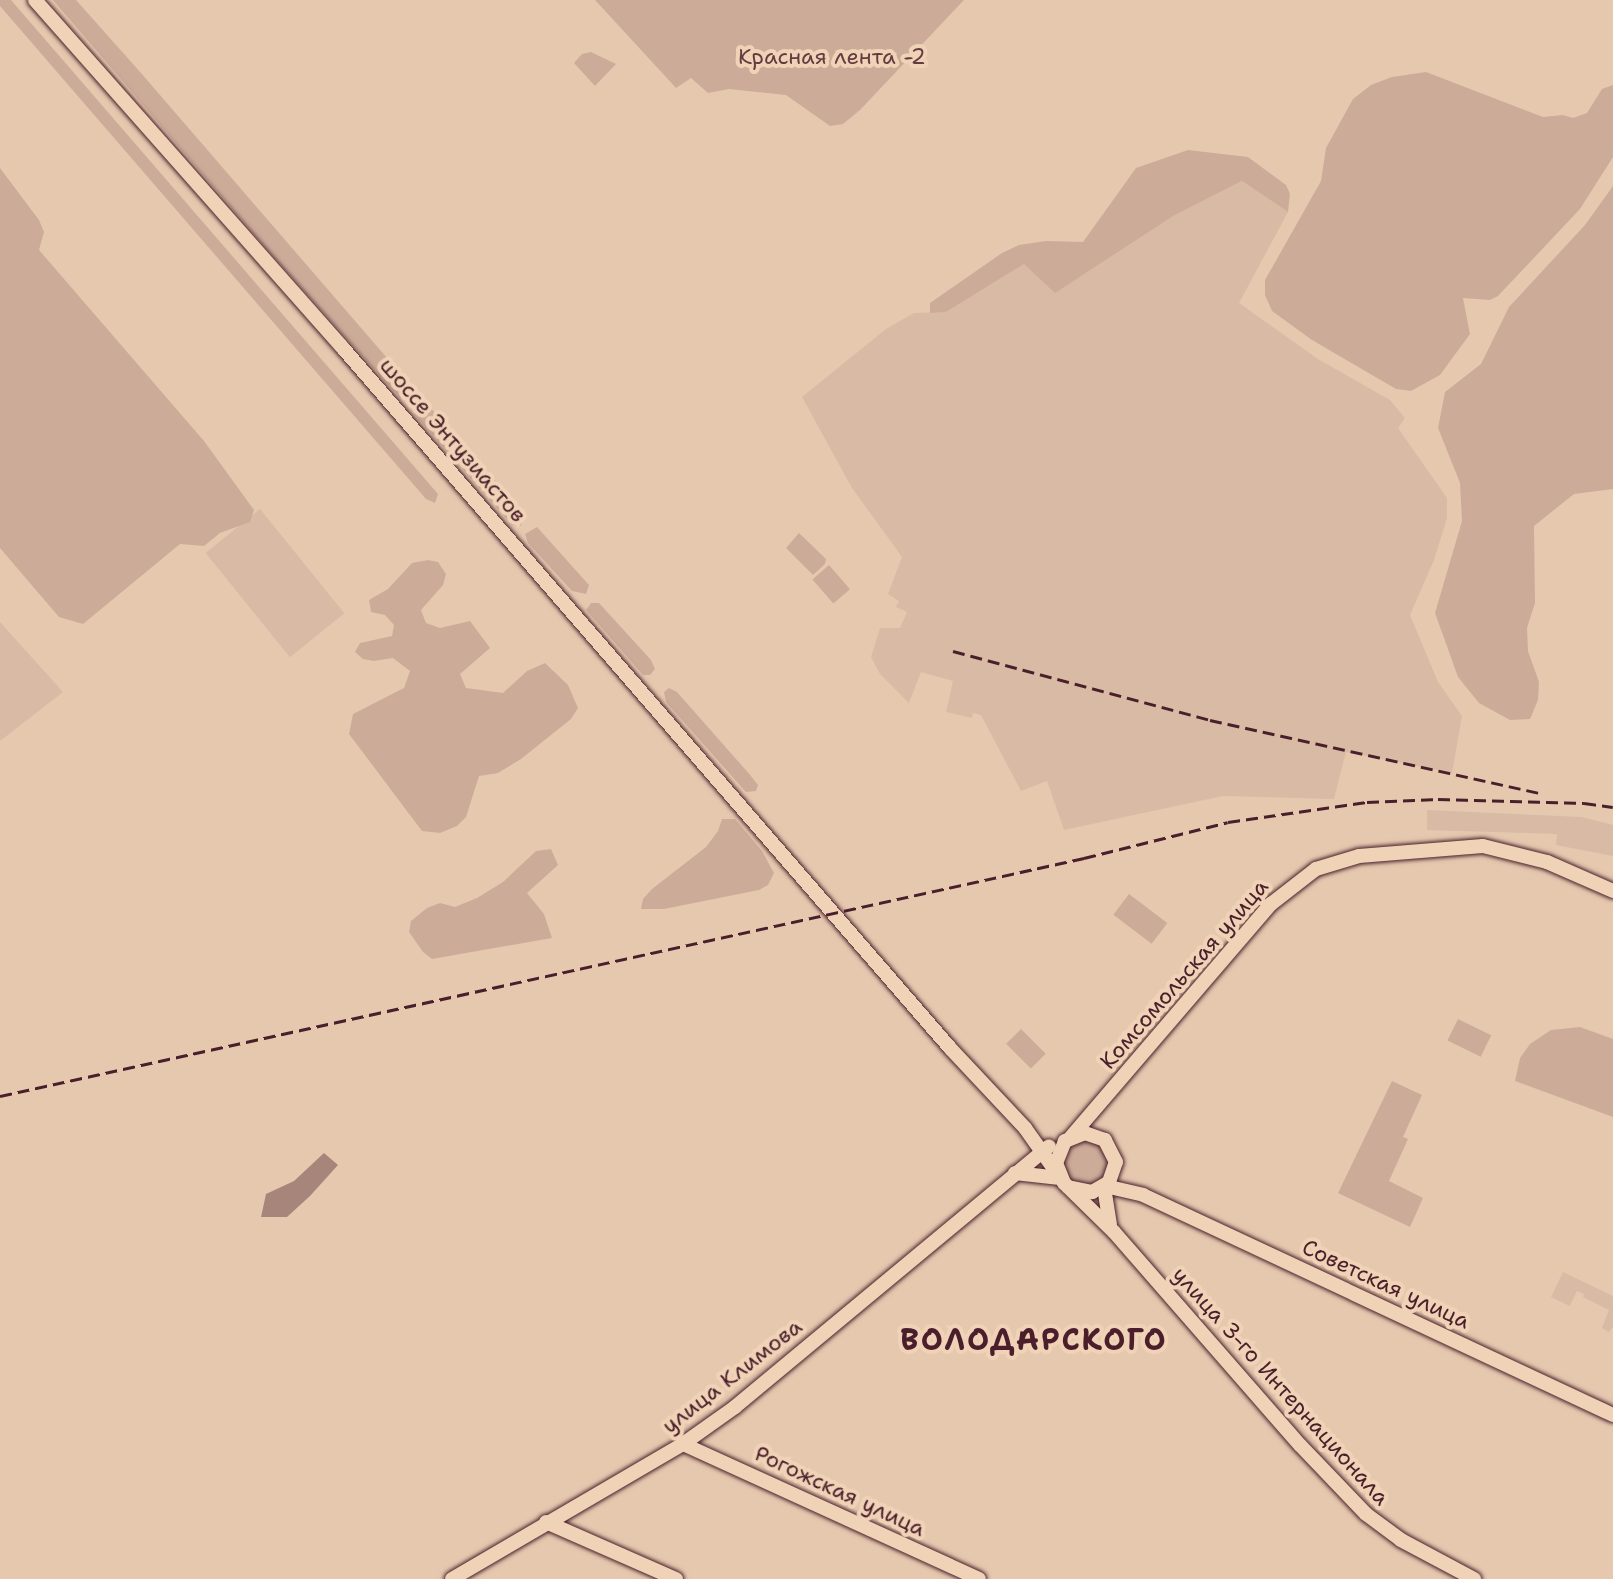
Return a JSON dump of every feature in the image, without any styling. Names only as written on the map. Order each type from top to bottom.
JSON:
[{"type":"main road","name":"шоссе Энтузиастов","points":[[35,0],[834,911]]},
{"type":"main road","name":"Комсомольская улица","points":[[1065,1140],[1109,1094],[1271,904],[1300,878],[1329,864],[1379,853],[1483,846],[1547,862],[1613,891]]},
{"type":"main road","name":"улица 3-го Интернационала","points":[[834,911],[950,1048],[1025,1128],[1062,1180],[1111,1229],[1300,1445],[1366,1514],[1424,1554],[1474,1579]]},
{"type":"main road","name":"Комсомольская улица","points":[[1105,1140],[1101,1117],[1109,1094]]},
{"type":"main road","points":[[1015,1173],[1062,1180],[1086,1193],[1104,1186],[1113,1176],[1116,1162],[1105,1140],[1092,1134],[1046,1141],[1025,1128]]},
{"type":"main road","points":[[1062,1180],[1057,1155],[1065,1140]]},
{"type":"main road","name":"улица Климова","points":[[452,1579],[683,1444],[735,1407],[1041,1150],[1065,1140]]},
{"type":"main road","name":"Советская улица","points":[[1116,1162],[1140,1194]]},
{"type":"main road","points":[[1104,1186],[1111,1229]]},
{"type":"main road","name":"Советская улица","points":[[1104,1186],[1140,1194],[1613,1415]]},
{"type":"main road","name":"Рогожская улица","points":[[683,1444],[979,1579]]},
{"type":"main road","points":[[546,1522],[676,1579]]},
{"type":"shaded area","points":[[1242,181],[1288,212],[1239,303],[1318,359],[1390,400],[1405,418],[1398,428],[1447,498],[1447,518],[1434,560],[1410,615],[1438,682],[1462,716],[1452,773],[1346,752],[1334,799],[1223,796],[1064,830],[1047,781],[1021,791],[981,715],[973,713],[972,718],[946,712],[953,681],[921,672],[909,703],[880,674],[871,657],[880,628],[900,628],[907,612],[896,607],[899,601],[888,594],[902,557],[852,488],[802,397],[886,329],[914,313],[946,312],[1024,264],[1173,216]]},
{"type":"shaded area","points":[[260,509],[344,613],[290,657],[206,553]]},
{"type":"shaded area","points":[[0,622],[63,692],[0,741]]},
{"type":"shaded area","points":[[1427,810],[1582,817],[1613,825],[1613,856],[1556,845],[1557,834],[1427,830]]},
{"type":"shaded area","points":[[324,1153],[338,1165],[310,1196],[287,1217],[261,1217],[266,1194],[294,1181]]},
{"type":"shaded area","points":[[1563,1272],[1613,1296],[1613,1327],[1609,1332],[1602,1328],[1609,1310],[1583,1297],[1584,1294],[1577,1291],[1570,1306],[1551,1297]]},
{"type":"green space","points":[[0,0],[11,0],[438,494],[435,503],[426,499],[0,6]]},
{"type":"green space","points":[[53,0],[76,0],[141,73],[400,373],[409,387],[406,399],[400,398],[267,249]]},
{"type":"green space","name":"Красная лента -2","points":[[595,0],[964,0],[860,110],[843,124],[830,126],[786,95],[729,89],[708,93],[691,78],[676,88]]},
{"type":"green space","points":[[591,52],[616,64],[595,86],[574,63],[582,54]]},
{"type":"green space","points":[[1426,72],[1543,117],[1563,115],[1573,118],[1587,113],[1602,89],[1613,85],[1613,157],[1580,209],[1498,296],[1490,300],[1463,298],[1470,334],[1440,375],[1411,391],[1396,389],[1312,340],[1272,311],[1265,295],[1265,280],[1321,181],[1326,148],[1353,99],[1371,85],[1392,77]]},
{"type":"green space","points":[[1188,150],[1248,157],[1286,185],[1290,194],[1288,212],[1242,181],[1173,216],[1055,293],[1024,264],[946,312],[930,313],[930,303],[1002,253],[1019,245],[1046,241],[1083,242],[1136,168]]},
{"type":"green space","points":[[0,168],[39,220],[44,232],[39,250],[204,441],[254,510],[250,522],[220,533],[204,546],[180,544],[83,624],[59,617],[0,548]]},
{"type":"green space","points":[[1613,186],[1613,489],[1574,494],[1534,526],[1535,603],[1527,628],[1528,651],[1539,682],[1538,700],[1530,719],[1510,720],[1479,703],[1458,677],[1435,613],[1462,521],[1460,483],[1438,428],[1445,392],[1481,364],[1509,307],[1585,225]]},
{"type":"green space","points":[[420,403],[428,405],[524,513],[521,526],[512,525],[414,414]]},
{"type":"green space","points":[[537,527],[589,585],[586,594],[572,591],[528,543],[525,534]]},
{"type":"green space","points":[[799,533],[826,559],[813,575],[786,548]]},
{"type":"green space","points":[[438,562],[446,574],[443,585],[421,610],[426,623],[440,628],[470,621],[490,648],[460,674],[466,688],[503,693],[527,671],[545,663],[568,685],[578,708],[571,719],[521,759],[498,773],[479,776],[466,817],[457,826],[440,833],[422,831],[349,734],[353,714],[404,688],[410,671],[393,658],[374,661],[363,659],[355,652],[360,643],[392,636],[394,625],[385,615],[371,612],[369,600],[388,589],[412,563]]},
{"type":"green space","points":[[829,565],[850,589],[833,604],[812,579]]},
{"type":"green space","points":[[591,603],[599,603],[651,660],[655,669],[650,675],[643,675],[586,610]]},
{"type":"green space","points":[[669,688],[677,692],[751,776],[758,785],[756,791],[746,792],[666,702],[664,692]]},
{"type":"green space","points":[[722,819],[735,819],[762,851],[774,873],[768,885],[759,890],[664,909],[641,909],[643,899],[652,889],[706,847],[718,831]]},
{"type":"green space","points":[[551,849],[558,865],[527,893],[544,914],[552,938],[432,959],[409,932],[411,921],[427,908],[440,903],[455,907],[477,898],[503,882],[536,851]]},
{"type":"green space","points":[[1129,894],[1167,923],[1152,944],[1113,915]]},
{"type":"green space","points":[[1458,1019],[1491,1035],[1481,1057],[1447,1041]]},
{"type":"green space","points":[[1580,1027],[1613,1039],[1613,1117],[1515,1081],[1520,1058],[1530,1044],[1551,1030]]},
{"type":"green space","points":[[1021,1029],[1046,1054],[1031,1069],[1006,1044]]},
{"type":"green space","points":[[1392,1081],[1422,1095],[1403,1137],[1408,1139],[1389,1181],[1423,1198],[1410,1227],[1338,1193]]},
{"type":"green space","points":[[1085,1141],[1101,1147],[1107,1163],[1101,1179],[1085,1185],[1069,1179],[1063,1163],[1069,1147]]},
{"type":"railway","points":[[953,651],[1210,720],[1540,793]]},
{"type":"railway","points":[[0,1096],[1084,858],[1228,822],[1367,802],[1438,799],[1584,803],[1613,807]]},
{"type":"district","name":"ВОЛОДАРСКОГО","points":[[1034,1340]]}]
